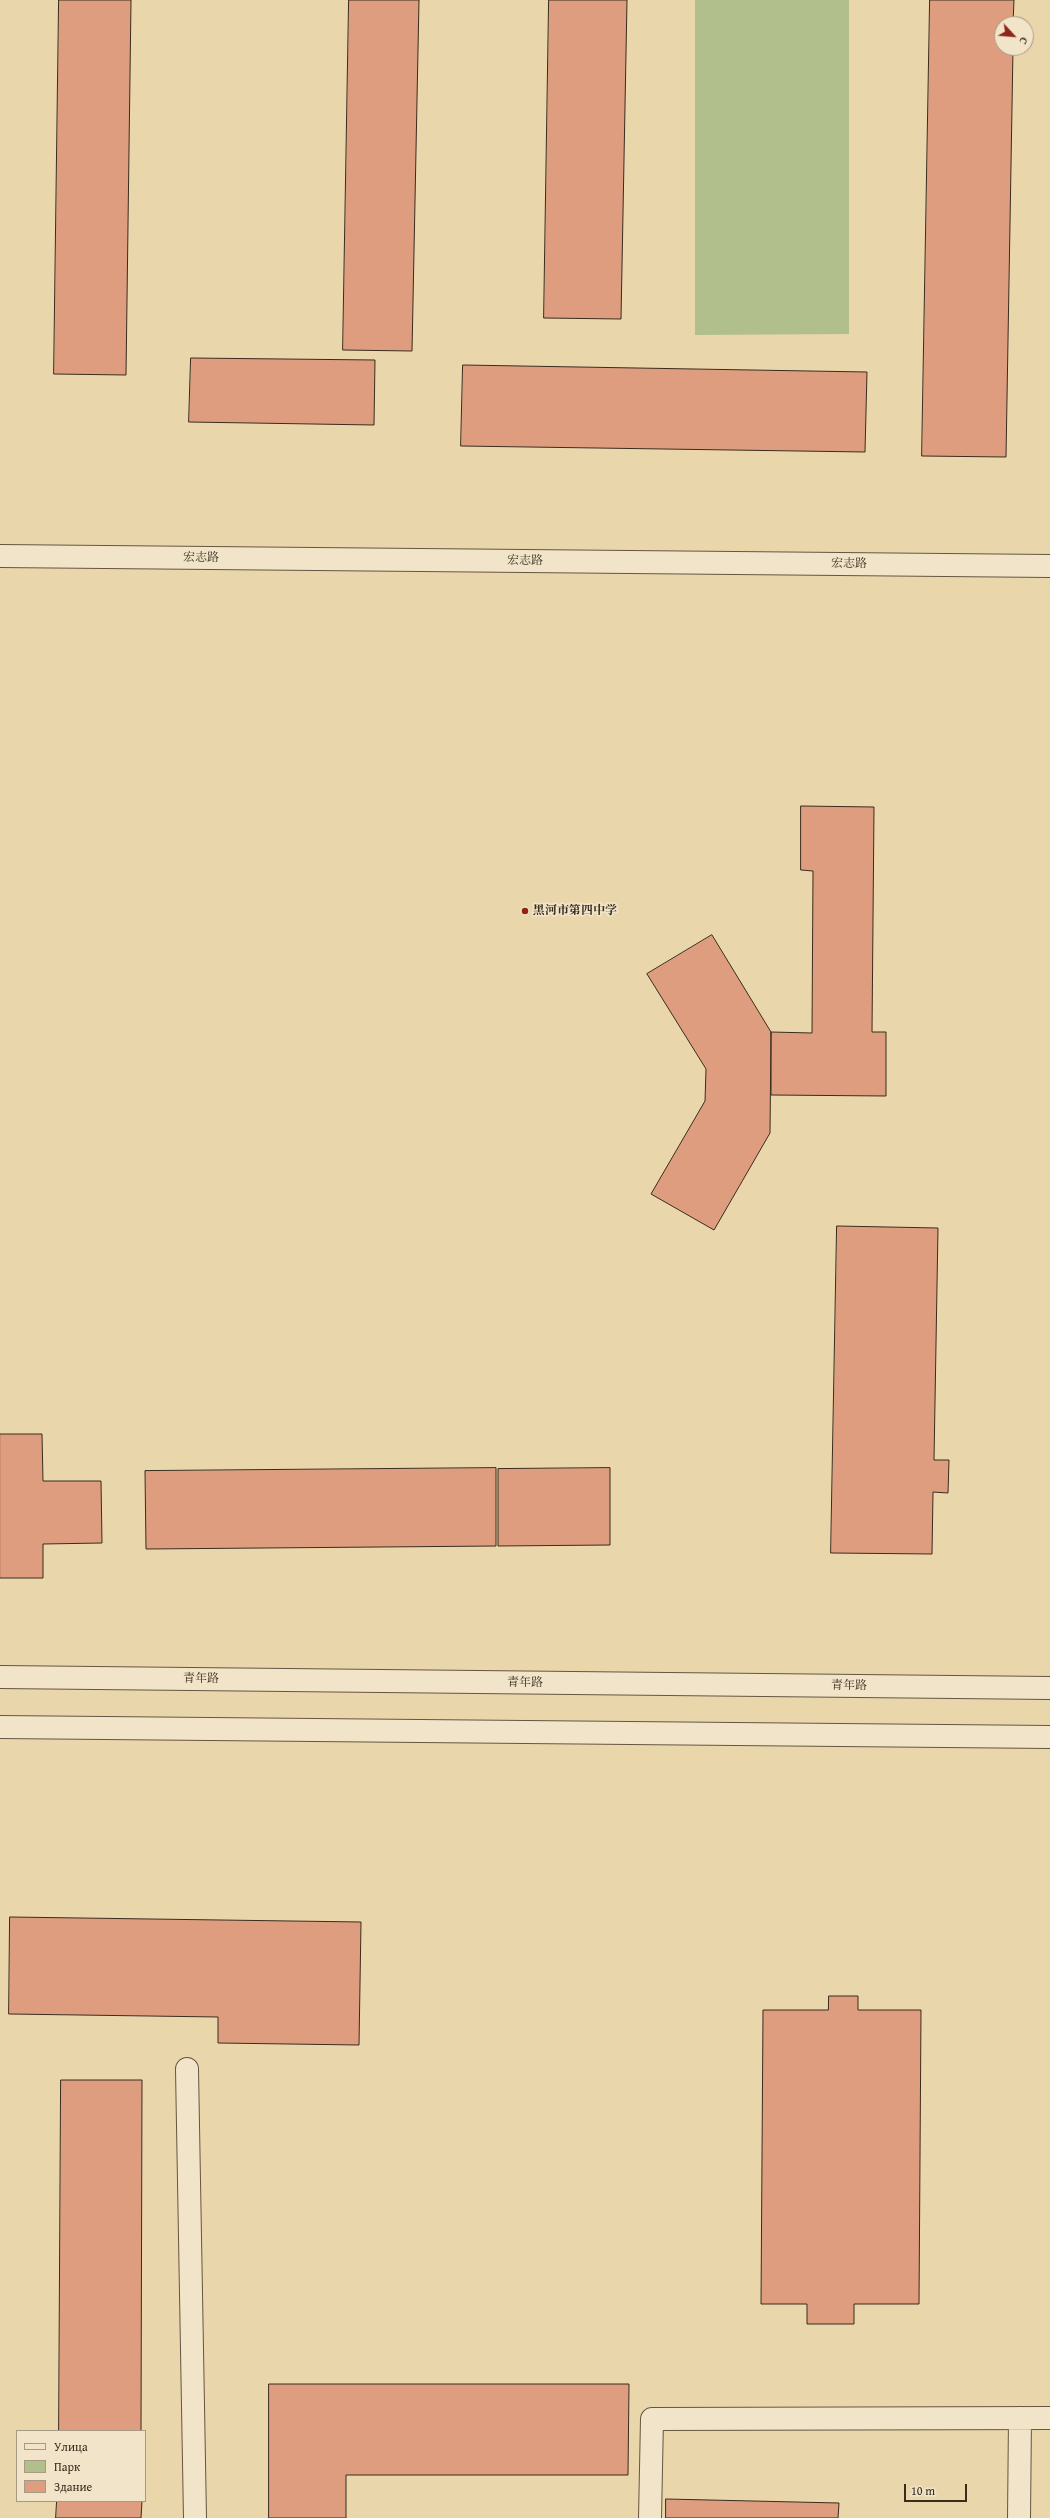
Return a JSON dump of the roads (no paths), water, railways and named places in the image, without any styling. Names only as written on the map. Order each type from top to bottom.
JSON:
[{"type":"street","name":"宏志路","points":[[0,556],[1050,566]]},
{"type":"street","name":"青年路","points":[[0,1677],[1050,1688]]},
{"type":"street","points":[[0,1727],[1050,1737]]},
{"type":"street","points":[[187,2069],[196,2518]]},
{"type":"street","points":[[1019,2518],[1020,2418]]},
{"type":"street","points":[[650,2518],[652,2419],[1050,2418]]},
{"type":"place","name":"黑河市第四中学","points":[[525,911]]}]
